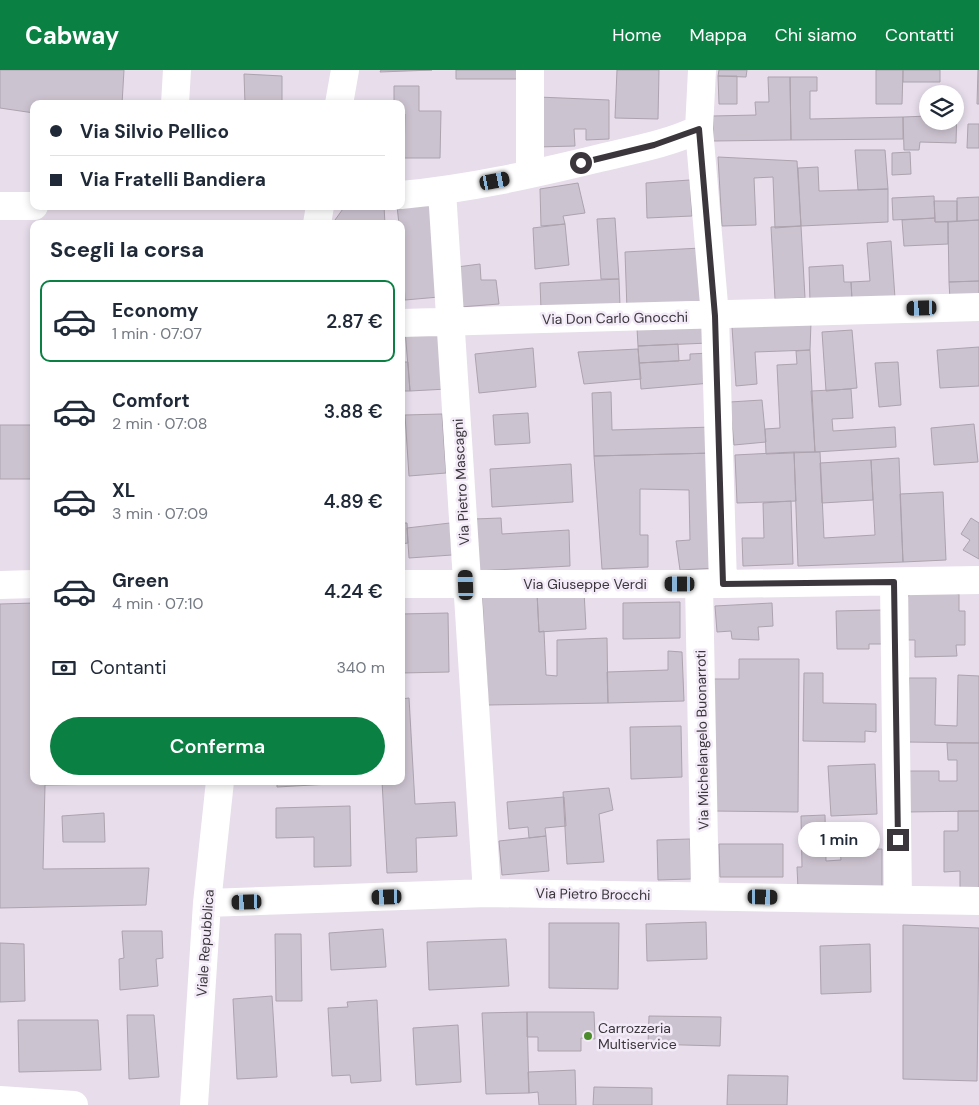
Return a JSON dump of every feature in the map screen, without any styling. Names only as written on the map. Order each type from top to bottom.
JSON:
[{"type":"street","points":[[175,100],[177,70]]},
{"type":"street","points":[[340,100],[345,70]]},
{"type":"street","points":[[530,70],[530,174]]},
{"type":"street","name":"Via Michelangelo Buonarroti","points":[[702,70],[699,129],[715,316],[705,896]]},
{"type":"street","points":[[405,195],[442,191],[530,174],[654,145],[699,129]]},
{"type":"street","name":"Via Pietro Mascagni","points":[[442,191],[487,893]]},
{"type":"street","points":[[0,206],[30,206]]},
{"type":"street","name":"Via Don Carlo Gnocchi","points":[[405,323],[715,316],[979,307]]},
{"type":"street","name":"Via Giuseppe Verdi","points":[[405,584],[711,584],[979,580]]},
{"type":"street","points":[[894,582],[898,899]]},
{"type":"street","points":[[0,585],[30,584]]},
{"type":"street","name":"Viale Repubblica","points":[[194,1105],[207,903],[220,785]]},
{"type":"street","name":"Via Pietro Brocchi","points":[[207,903],[487,893],[979,901]]},
{"type":"street","points":[[0,1100],[74,1105]]},
{"type":"building","points":[[0,70],[124,70],[122,100],[30,100],[30,112],[0,108]]},
{"type":"building","points":[[381,70],[432,70],[380,72]]},
{"type":"building","points":[[456,70],[518,70],[518,79],[456,79]]},
{"type":"building","points":[[617,70],[659,70],[658,119],[615,118]]},
{"type":"building","points":[[719,70],[747,70],[746,77],[718,76]]},
{"type":"building","points":[[876,70],[903,70],[902,104],[876,104]]},
{"type":"building","points":[[903,70],[940,70],[940,82],[903,82]]},
{"type":"building","points":[[978,70],[979,104],[977,104]]},
{"type":"building","points":[[244,74],[282,76],[282,100],[245,100]]},
{"type":"building","points":[[718,76],[737,76],[737,104],[719,104]]},
{"type":"building","points":[[768,77],[790,77],[791,140],[713,141],[713,116],[756,115],[755,102],[769,102]]},
{"type":"building","points":[[790,77],[817,77],[817,91],[810,91],[810,119],[903,117],[903,139],[791,140]]},
{"type":"building","points":[[394,86],[419,86],[419,111],[441,111],[440,158],[405,158],[405,100],[394,100]]},
{"type":"building","points":[[538,97],[609,100],[609,139],[586,140],[586,129],[574,129],[575,146],[537,147]]},
{"type":"building","points":[[919,116],[919,130],[956,130],[956,143],[920,142],[919,150],[904,150],[903,117]]},
{"type":"building","points":[[968,124],[979,124],[979,148],[967,148]]},
{"type":"building","points":[[855,150],[885,150],[888,189],[858,190]]},
{"type":"building","points":[[910,152],[911,174],[892,175],[892,153]]},
{"type":"building","points":[[718,157],[797,161],[801,226],[775,228],[773,177],[754,178],[756,225],[722,226]]},
{"type":"building","points":[[818,167],[819,191],[888,189],[888,222],[801,226],[798,168]]},
{"type":"building","points":[[690,180],[692,216],[647,218],[646,183]]},
{"type":"building","points":[[578,183],[585,213],[563,216],[565,224],[541,226],[540,189]]},
{"type":"building","points":[[934,196],[935,218],[893,220],[892,198]]},
{"type":"building","points":[[979,197],[979,220],[957,221],[957,198]]},
{"type":"building","points":[[431,201],[439,297],[405,300],[405,220],[399,220],[397,210],[405,210],[405,205]]},
{"type":"building","points":[[934,201],[957,201],[957,221],[935,222]]},
{"type":"building","points":[[342,210],[384,210],[385,220],[335,220]]},
{"type":"building","points":[[615,218],[619,279],[601,279],[597,219]]},
{"type":"building","points":[[935,218],[935,222],[948,222],[948,244],[904,246],[902,220]]},
{"type":"building","points":[[979,220],[979,281],[949,282],[948,222]]},
{"type":"building","points":[[565,224],[569,265],[535,269],[533,228]]},
{"type":"building","points":[[801,226],[805,298],[775,299],[771,227]]},
{"type":"building","points":[[891,241],[895,298],[852,300],[851,282],[870,281],[867,243]]},
{"type":"building","points":[[701,248],[704,306],[627,310],[625,252]]},
{"type":"building","points":[[480,264],[481,280],[496,280],[499,304],[460,307],[457,267]]},
{"type":"building","points":[[843,265],[844,282],[851,282],[852,300],[810,302],[809,267]]},
{"type":"building","points":[[619,279],[620,306],[541,309],[540,283]]},
{"type":"building","points":[[979,281],[979,299],[950,300],[949,282]]},
{"type":"building","points":[[811,322],[810,350],[755,352],[757,384],[736,386],[732,327]]},
{"type":"building","points":[[708,325],[709,343],[638,346],[637,328]]},
{"type":"building","points":[[443,328],[447,389],[410,391],[405,330]]},
{"type":"building","points":[[852,330],[857,388],[826,391],[822,332]]},
{"type":"building","points":[[678,344],[679,361],[639,363],[638,346]]},
{"type":"building","points":[[979,347],[979,386],[940,388],[937,350]]},
{"type":"building","points":[[533,348],[536,387],[479,393],[475,354]]},
{"type":"building","points":[[638,349],[641,379],[584,384],[578,352]]},
{"type":"building","points":[[810,350],[815,452],[766,454],[765,429],[780,428],[777,365],[797,364],[796,351]]},
{"type":"building","points":[[710,353],[711,383],[641,389],[639,363],[690,360],[690,354]]},
{"type":"building","points":[[405,362],[408,362],[410,391],[405,391]]},
{"type":"building","points":[[898,362],[901,405],[879,407],[875,363]]},
{"type":"building","points":[[851,389],[853,418],[832,419],[833,431],[895,427],[896,447],[815,452],[811,391]]},
{"type":"building","points":[[611,392],[612,430],[713,427],[714,453],[594,456],[592,393]]},
{"type":"building","points":[[762,400],[766,442],[734,445],[730,402]]},
{"type":"building","points":[[528,413],[530,443],[495,445],[493,415]]},
{"type":"building","points":[[442,414],[446,473],[409,476],[405,415]]},
{"type":"building","points":[[974,424],[978,462],[934,465],[931,428]]},
{"type":"building","points":[[0,425],[30,425],[30,479],[0,479]]},
{"type":"building","points":[[794,452],[820,452],[824,538],[875,535],[871,460],[899,458],[903,562],[798,566]]},
{"type":"building","points":[[794,452],[796,501],[737,503],[735,455]]},
{"type":"building","points":[[714,453],[716,568],[680,570],[676,541],[690,540],[689,490],[640,489],[640,535],[648,535],[648,567],[602,569],[594,456]]},
{"type":"building","points":[[871,460],[873,500],[822,503],[820,463]]},
{"type":"building","points":[[571,464],[573,502],[492,507],[490,469]]},
{"type":"building","points":[[943,492],[946,560],[903,562],[900,494]]},
{"type":"building","points":[[791,501],[793,564],[743,566],[742,538],[764,538],[763,503]]},
{"type":"building","points":[[501,518],[502,534],[569,530],[570,566],[477,571],[474,519]]},
{"type":"building","points":[[971,518],[979,523],[979,559],[963,550],[970,540],[961,534]]},
{"type":"building","points":[[405,523],[407,523],[408,543],[405,543]]},
{"type":"building","points":[[450,523],[452,555],[409,558],[407,528]]},
{"type":"building","points":[[915,588],[959,594],[959,611],[965,611],[965,645],[956,645],[957,656],[915,657],[915,640],[906,640],[905,600]]},
{"type":"building","points":[[584,591],[586,629],[539,632],[537,593]]},
{"type":"building","points":[[537,593],[539,632],[544,631],[546,675],[557,676],[557,640],[607,638],[608,703],[488,705],[482,594]]},
{"type":"building","points":[[680,602],[680,638],[623,639],[623,603]]},
{"type":"building","points":[[30,603],[30,785],[45,785],[43,869],[149,868],[146,905],[0,908],[0,604]]},
{"type":"building","points":[[772,603],[773,626],[758,627],[759,640],[732,639],[731,631],[717,632],[715,606]]},
{"type":"building","points":[[882,610],[882,644],[869,644],[869,649],[837,649],[836,611]]},
{"type":"building","points":[[448,613],[449,672],[405,673],[405,614]]},
{"type":"building","points":[[668,651],[682,652],[684,701],[608,703],[607,672],[668,670]]},
{"type":"building","points":[[739,659],[799,659],[798,812],[713,811],[714,679],[739,679]]},
{"type":"building","points":[[804,673],[823,673],[823,703],[876,704],[876,732],[865,731],[865,742],[803,741]]},
{"type":"building","points":[[958,675],[979,676],[979,743],[907,742],[909,678],[936,678],[935,725],[957,726]]},
{"type":"building","points":[[405,698],[409,698],[415,804],[455,802],[457,836],[416,838],[417,872],[387,873],[382,785],[405,785]]},
{"type":"building","points":[[681,726],[682,777],[631,779],[630,727]]},
{"type":"building","points":[[947,743],[979,743],[979,811],[906,812],[905,771],[939,771],[939,781],[957,781],[957,760],[948,760]]},
{"type":"building","points":[[875,764],[877,814],[831,816],[828,766]]},
{"type":"building","points":[[277,785],[312,785],[277,787]]},
{"type":"building","points":[[609,788],[613,810],[599,814],[604,862],[567,864],[563,792]]},
{"type":"building","points":[[564,797],[566,826],[545,828],[546,836],[529,838],[528,827],[509,829],[507,802]]},
{"type":"building","points":[[350,806],[351,866],[314,867],[314,837],[276,838],[276,808]]},
{"type":"building","points":[[958,811],[979,811],[979,888],[960,889],[960,871],[944,872],[944,831],[958,831]]},
{"type":"building","points":[[104,813],[105,842],[63,842],[62,816]]},
{"type":"building","points":[[825,815],[826,861],[841,860],[840,850],[882,849],[882,887],[798,889],[797,867],[802,867],[801,816]]},
{"type":"building","points":[[546,836],[549,871],[502,875],[499,841]]},
{"type":"building","points":[[690,839],[691,879],[658,880],[657,840]]},
{"type":"building","points":[[719,844],[783,844],[783,877],[720,877]]},
{"type":"building","points":[[706,922],[707,959],[647,961],[646,924]]},
{"type":"building","points":[[549,923],[619,923],[618,989],[549,988]]},
{"type":"building","points":[[903,925],[979,928],[977,1081],[903,1079]]},
{"type":"building","points":[[383,929],[386,967],[331,970],[329,933]]},
{"type":"building","points":[[122,931],[162,931],[163,958],[156,959],[158,986],[120,990],[119,959],[124,958]]},
{"type":"building","points":[[275,934],[301,934],[302,1001],[276,1001]]},
{"type":"building","points":[[506,939],[509,986],[429,990],[427,942]]},
{"type":"building","points":[[0,943],[24,944],[25,1001],[0,1002]]},
{"type":"building","points":[[870,944],[871,992],[821,994],[820,946]]},
{"type":"building","points":[[272,996],[277,1077],[237,1079],[233,999]]},
{"type":"building","points":[[377,1000],[381,1081],[351,1083],[350,1075],[332,1076],[328,1008],[348,1007],[347,1002]]},
{"type":"building","points":[[527,1012],[529,1093],[486,1094],[482,1013]]},
{"type":"building","points":[[527,1012],[594,1012],[595,1039],[581,1038],[581,1051],[538,1051],[538,1037],[527,1037]]},
{"type":"building","points":[[127,1015],[154,1015],[159,1077],[129,1079]]},
{"type":"building","points":[[649,1016],[721,1017],[720,1046],[648,1044]]},
{"type":"building","points":[[18,1020],[98,1020],[101,1070],[19,1072]]},
{"type":"building","points":[[458,1025],[461,1082],[416,1085],[413,1028]]},
{"type":"building","points":[[575,1070],[576,1105],[539,1105],[538,1092],[529,1093],[528,1072]]},
{"type":"building","points":[[728,1075],[788,1076],[787,1105],[727,1105]]},
{"type":"building","points":[[594,1087],[652,1088],[652,1105],[593,1105]]},
{"type":"place","name":"Carrozzeria Multiservice","points":[[588,1036]]},
{"type":"route","points":[[581,163],[654,145],[699,129],[715,316],[723,584],[894,582],[898,840]]}]
